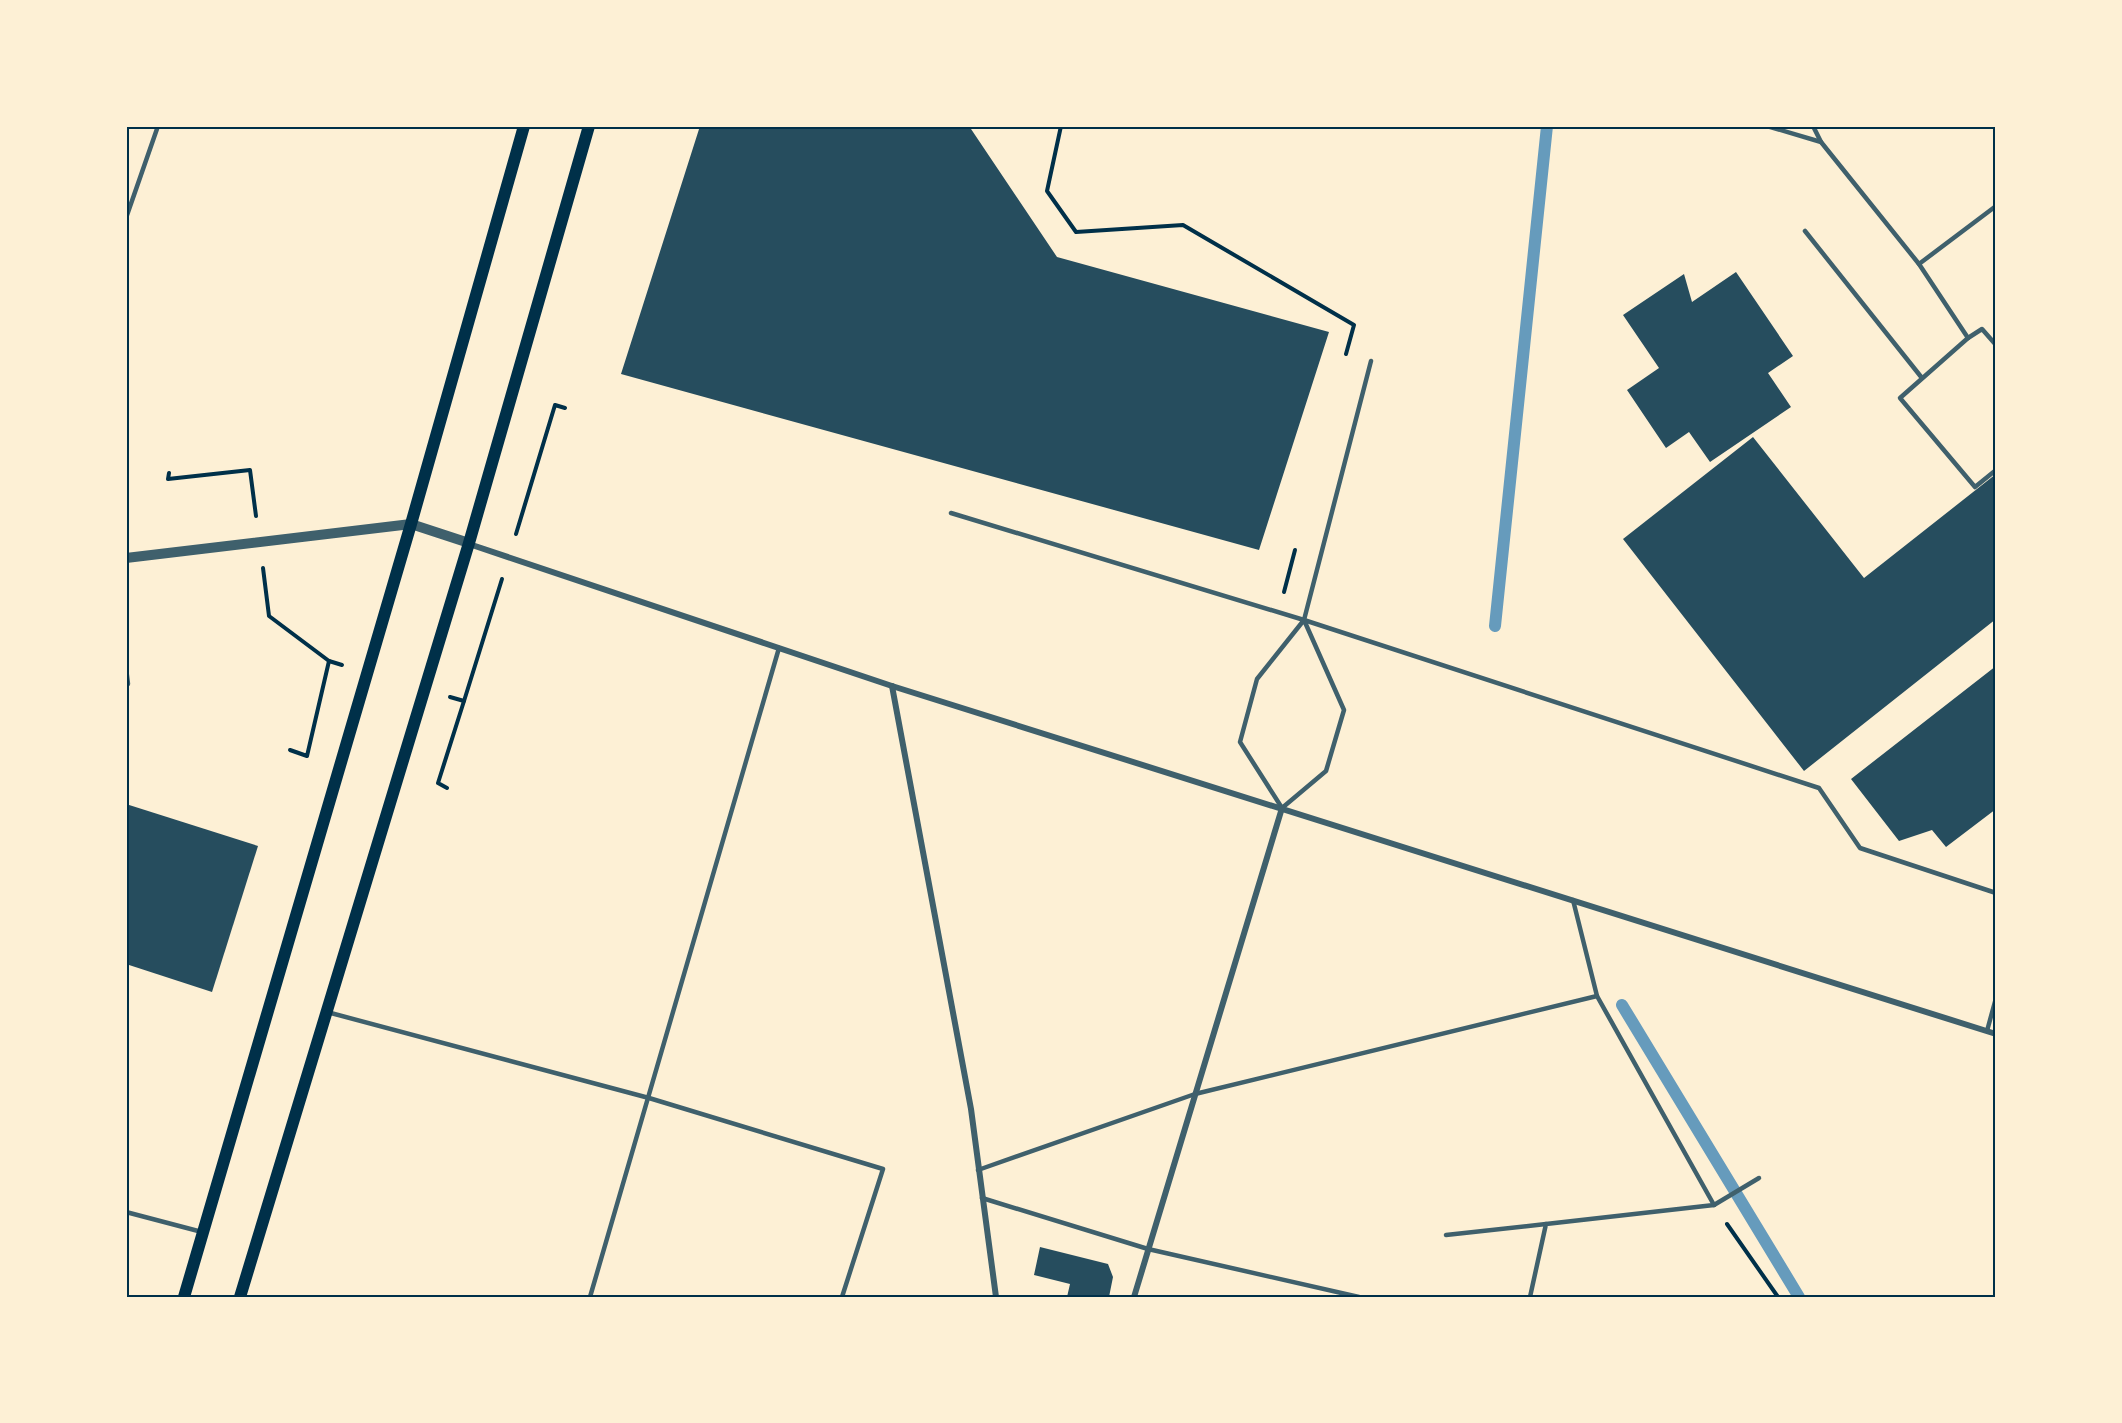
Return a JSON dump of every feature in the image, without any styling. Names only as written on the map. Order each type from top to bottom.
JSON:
[{"type":"main road","points":[[184,1297],[411,524],[524,126]]},
{"type":"main road","points":[[240,1297],[469,543],[589,126]]},
{"type":"street","points":[[126,558],[411,524],[892,686],[1996,1034]]},
{"type":"street","points":[[892,686],[971,1108],[996,1297]]},
{"type":"street","points":[[1134,1297],[1282,808]]},
{"type":"lane","points":[[126,218],[158,126]]},
{"type":"lane","points":[[1767,126],[1821,142]]},
{"type":"lane","points":[[1814,126],[1821,142],[1919,264],[1968,338]]},
{"type":"lane","points":[[1919,264],[1996,206]]},
{"type":"lane","points":[[1805,231],[1922,378]]},
{"type":"lane","points":[[1996,345],[1982,329],[1968,338],[1900,398],[1976,487],[1996,470]]},
{"type":"lane","points":[[1304,620],[1344,710],[1326,771],[1282,808],[1240,742],[1257,679],[1304,620],[1371,361]]},
{"type":"lane","points":[[951,513],[1304,620],[1819,788],[1860,848],[1996,893]]},
{"type":"lane","points":[[590,1297],[779,648]]},
{"type":"lane","points":[[126,668],[128,684]]},
{"type":"lane","points":[[1573,900],[1597,996],[1714,1205]]},
{"type":"lane","points":[[978,1170],[1195,1094],[1597,996]]},
{"type":"lane","points":[[1987,1031],[1996,998]]},
{"type":"lane","points":[[327,1011],[649,1098],[883,1169],[842,1297]]},
{"type":"lane","points":[[1446,1235],[1714,1205],[1759,1178]]},
{"type":"lane","points":[[982,1198],[1148,1249],[1359,1297]]},
{"type":"lane","points":[[126,1212],[203,1232]]},
{"type":"lane","points":[[1530,1297],[1546,1224]]},
{"type":"path","points":[[1061,126],[1047,191],[1076,231],[1183,225],[1354,325],[1345,359]]},
{"type":"path","points":[[529,493],[555,405],[565,408]]},
{"type":"path","points":[[169,473],[168,479],[250,470]]},
{"type":"path","points":[[1279,613],[1297,543]]},
{"type":"path","points":[[290,750],[307,756],[329,661]]},
{"type":"path","points":[[447,788],[438,783],[464,701]]},
{"type":"path","points":[[1714,1205],[1778,1297]]},
{"type":"building","points":[[700,126],[969,126],[1057,257],[1329,332],[1259,550],[621,374]]},
{"type":"building","points":[[1736,272],[1793,356],[1768,373],[1791,407],[1710,462],[1689,432],[1666,448],[1627,390],[1659,368],[1623,315],[1684,274],[1692,302]]},
{"type":"building","points":[[1753,437],[1864,578],[1996,474],[1996,619],[1804,771],[1623,539]]},
{"type":"building","points":[[1996,666],[1996,809],[1946,847],[1932,830],[1899,841],[1851,779]]},
{"type":"building","points":[[126,804],[258,846],[212,992],[126,964]]},
{"type":"building","points":[[1040,1247],[1108,1264],[1113,1277],[1109,1297],[1067,1297],[1070,1284],[1034,1275]]},
{"type":"waterway","points":[[1495,626],[1547,126]]},
{"type":"waterway","points":[[1622,1005],[1799,1297]]}]
